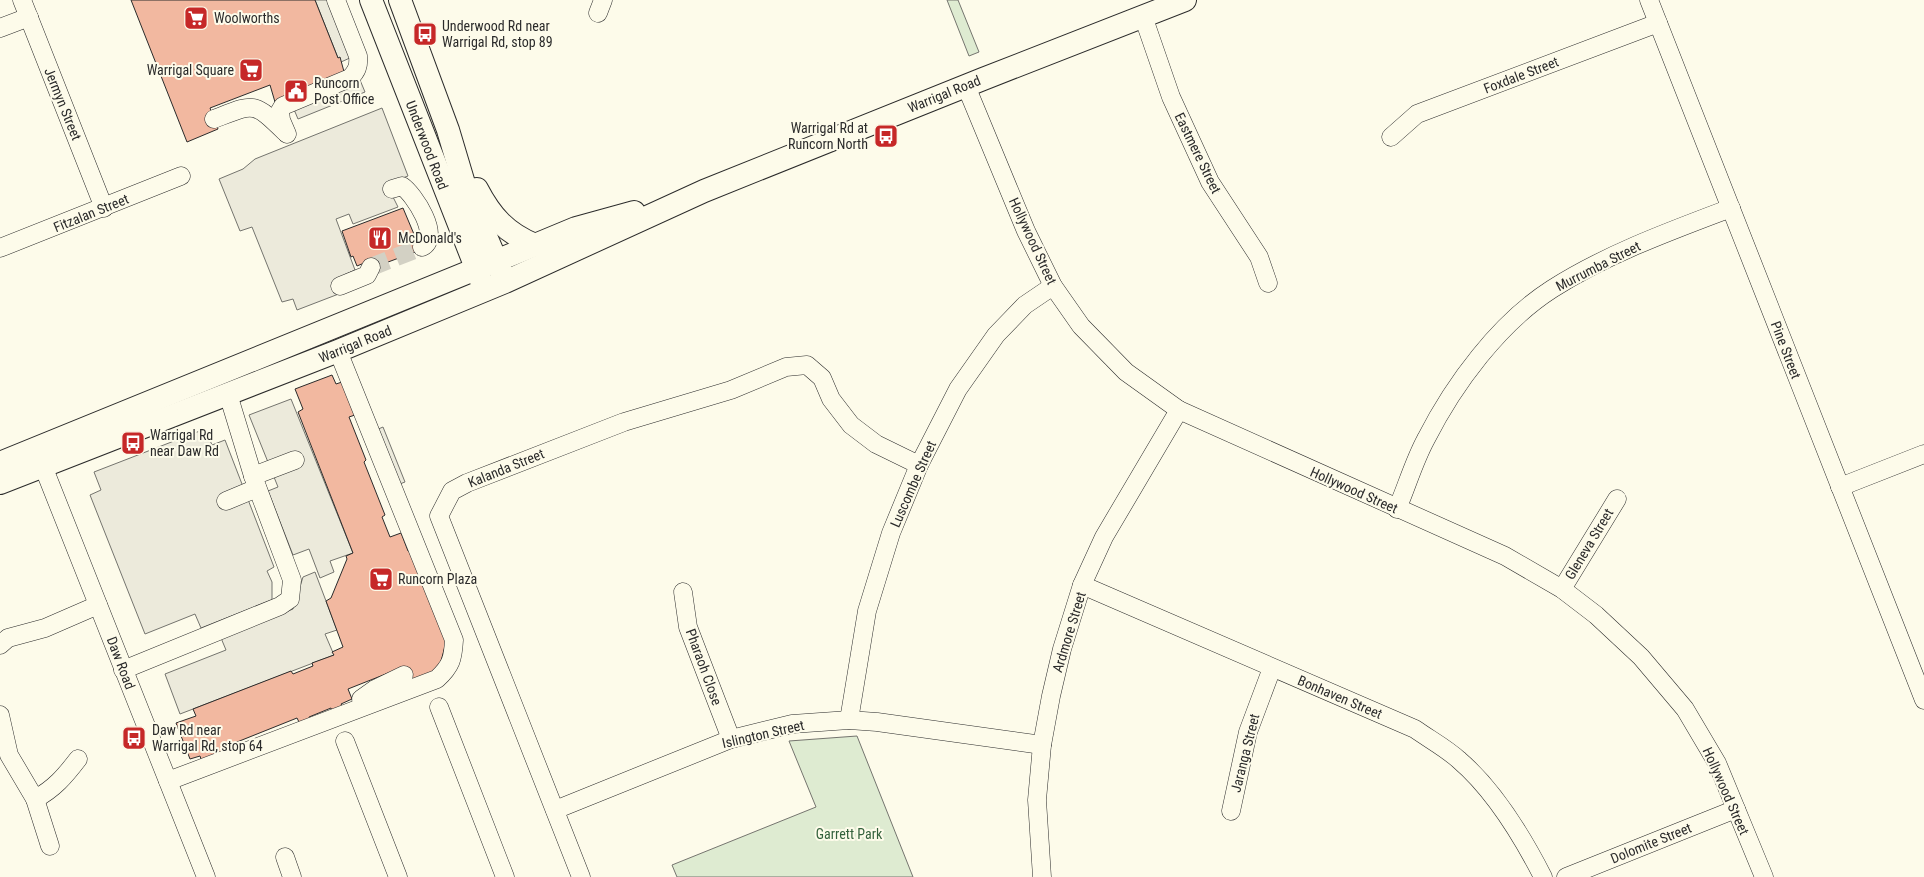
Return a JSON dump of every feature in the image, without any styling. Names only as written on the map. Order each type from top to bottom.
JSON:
[{"type":"main road","name":"Warrigal Road","points":[[0,463],[40,457],[228,394],[506,282],[704,191],[1185,0]]},
{"type":"main road","points":[[374,9],[402,5]]},
{"type":"main road","name":"Underwood Road","points":[[402,5],[448,130],[465,187],[486,265],[485,290]]},
{"type":"main road","name":"Underwood Road","points":[[374,9],[486,265],[506,282]]},
{"type":"main road","name":"Underwood Road","points":[[448,130],[485,204],[495,218],[518,238],[535,245]]},
{"type":"main road","name":"Warrigal Road","points":[[0,483],[40,457],[219,373],[576,228],[704,191]]},
{"type":"main road","points":[[219,373],[228,394]]},
{"type":"street","name":"Jermyn Street","points":[[22,0],[104,208]]},
{"type":"street","points":[[214,119],[247,106],[263,111],[287,134],[281,120],[280,111],[283,106],[350,78],[356,73],[359,65],[358,56],[336,0]]},
{"type":"street","name":"Pine Street","points":[[1649,0],[1924,700]]},
{"type":"street","name":"Eastmere Street","points":[[1143,16],[1171,97],[1210,182],[1259,257],[1268,283]]},
{"type":"street","points":[[0,28],[29,17]]},
{"type":"street","name":"Foxdale Street","points":[[1390,137],[1418,114],[1658,23]]},
{"type":"street","name":"Hollywood Street","points":[[966,86],[1026,231],[1053,286],[1081,326],[1126,372],[1179,410],[1505,556],[1562,589],[1596,616],[1640,657],[1685,710],[1717,763],[1764,877]]},
{"type":"street","name":"Fitzalan Street","points":[[0,248],[181,176]]},
{"type":"street","points":[[392,189],[402,186],[408,190],[420,206],[430,233],[429,240],[422,247]]},
{"type":"street","name":"Murrumba Street","points":[[1397,509],[1425,439],[1450,398],[1479,356],[1514,319],[1550,290],[1593,266],[1642,243],[1731,208]]},
{"type":"street","points":[[340,286],[367,275],[371,267]]},
{"type":"street","name":"Luscombe Street","points":[[849,720],[867,611],[891,533],[919,465],[958,389],[996,335],[1025,305],[1053,286]]},
{"type":"street","points":[[168,781],[437,679],[447,670],[453,654],[454,640],[338,351]]},
{"type":"street","name":"Kalanda Street","points":[[581,877],[439,516],[452,491],[467,483],[624,422],[731,390],[786,367],[807,365],[822,378],[831,399],[851,425],[876,444],[919,465]]},
{"type":"street","points":[[124,670],[280,606],[290,599],[292,580],[255,482],[228,394]]},
{"type":"street","name":"Ardmore Street","points":[[1042,877],[1037,800],[1042,745],[1062,649],[1082,585],[1104,537],[1179,410]]},
{"type":"street","points":[[1840,487],[1924,454]]},
{"type":"street","name":"Daw Road","points":[[40,457],[206,877]]},
{"type":"street","points":[[226,501],[255,482],[295,460]]},
{"type":"street","name":"Gleneva Street","points":[[1562,589],[1617,499]]},
{"type":"street","name":"Bonhaven Street","points":[[1082,585],[1415,729],[1459,760],[1496,800],[1528,847],[1543,877]]},
{"type":"street","name":"Pharaoh Close","points":[[683,592],[688,627],[731,739]]},
{"type":"street","points":[[0,645],[8,638],[45,628],[98,605]]},
{"type":"street","name":"Jaranga Street","points":[[1231,811],[1248,732],[1272,668]]},
{"type":"street","points":[[351,711],[358,701],[375,689],[404,675]]},
{"type":"street","points":[[439,707],[502,876]]},
{"type":"street","points":[[0,715],[10,755],[35,799],[50,846]]},
{"type":"street","name":"Islington Street","points":[[555,810],[731,739],[792,724],[849,720],[877,722],[1042,745]]},
{"type":"street","points":[[345,741],[398,877]]},
{"type":"street","points":[[35,799],[62,780],[78,759]]},
{"type":"street","name":"Dolomite Street","points":[[1566,877],[1736,809]]},
{"type":"street","points":[[285,857],[292,877]]},
{"type":"green space","points":[[947,0],[958,0],[979,52],[969,56]]},
{"type":"green space","name":"Garrett Park","points":[[857,736],[913,877],[677,877],[672,865],[816,807],[789,741]]},
{"type":"shaded area","points":[[315,0],[329,0],[352,57],[341,62],[338,58]]},
{"type":"shaded area","points":[[360,80],[365,92],[298,119],[293,107]]},
{"type":"shaded area","points":[[382,108],[408,176],[397,180],[393,197],[398,207],[353,224],[349,214],[336,219],[355,270],[344,275],[349,290],[297,310],[293,299],[282,302],[252,227],[240,231],[219,179],[243,169],[255,159]]},
{"type":"shaded area","points":[[291,399],[353,553],[330,561],[334,572],[320,578],[309,549],[293,555],[268,491],[278,487],[249,415]]},
{"type":"shaded area","points":[[383,427],[405,482],[397,485],[376,430]]},
{"type":"shaded area","points":[[205,429],[212,445],[225,440],[274,567],[267,571],[272,582],[272,600],[201,628],[195,614],[145,634],[90,495],[101,490],[94,472]]},
{"type":"shaded area","points":[[315,572],[337,630],[325,634],[334,655],[180,714],[165,674],[226,650],[221,638],[293,609],[303,577]]},
{"type":"building","name":"Warrigal Square","points":[[131,0],[315,0],[338,58],[340,57],[346,79],[275,102],[270,85],[210,108],[218,129],[187,142]]},
{"type":"building","name":"McDonald's","points":[[403,208],[416,239],[419,238],[423,249],[372,268],[369,261],[357,266],[353,256],[351,257],[342,231]]},
{"type":"building","name":"Runcorn Plaza","points":[[332,375],[336,384],[342,382],[355,415],[349,417],[385,515],[382,517],[390,537],[401,533],[408,551],[413,553],[447,639],[438,672],[407,683],[401,668],[348,689],[352,699],[341,704],[343,707],[332,711],[331,708],[309,717],[310,719],[300,724],[297,718],[222,748],[223,754],[202,762],[200,756],[190,759],[176,723],[196,716],[193,709],[291,671],[293,674],[313,666],[312,663],[334,655],[332,652],[343,647],[326,601],[331,598],[347,559],[346,556],[353,553],[298,412],[303,409],[295,389]]},
{"type":"tunnel","points":[[371,267],[422,247]]},
{"type":"place","name":"Woolworths","points":[[196,18]]},
{"type":"place","name":"Underwood Rd near Warrigal Rd, stop 89","points":[[425,34]]},
{"type":"place","name":"Warrigal Square","points":[[251,70]]},
{"type":"place","name":"Runcorn Post Office","points":[[296,91]]},
{"type":"place","name":"Warrigal Rd at Runcorn North","points":[[886,136]]},
{"type":"place","name":"McDonald's","points":[[380,238]]},
{"type":"place","name":"Warrigal Rd near Daw Rd","points":[[133,443]]},
{"type":"place","name":"Runcorn Plaza","points":[[381,579]]},
{"type":"place","name":"Daw Rd near Warrigal Rd, stop 64","points":[[134,738]]}]
